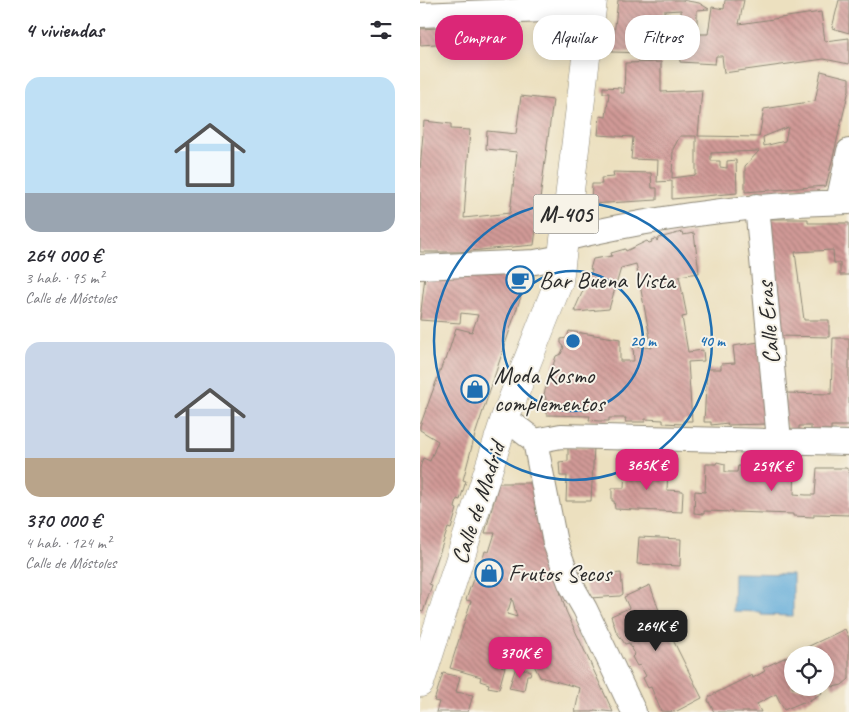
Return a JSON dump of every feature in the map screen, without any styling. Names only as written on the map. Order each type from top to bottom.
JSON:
[{"type":"main road","name":"Calle de Madrid","points":[[420,683],[505,418],[559,281],[592,4]]},
{"type":"street","points":[[420,15],[592,4]]},
{"type":"street","points":[[420,267],[535,262],[563,248],[685,215],[758,206],[844,202],[849,151]]},
{"type":"street","name":"Calle Eras","points":[[758,206],[779,440]]},
{"type":"street","points":[[505,418],[535,441],[555,543],[567,575],[634,712]]},
{"type":"street","points":[[535,441],[561,436],[849,443]]},
{"type":"water","points":[[734,573],[793,574],[793,616],[761,615],[761,612],[733,611]]},
{"type":"building","points":[[618,0],[682,0],[699,3],[709,9],[697,10],[697,15],[681,15],[681,10],[664,11],[664,15],[625,15],[625,52],[615,52]]},
{"type":"building","points":[[725,0],[744,0],[739,24],[821,12],[825,41],[849,38],[849,64],[824,59],[724,73],[722,56],[716,56],[715,64],[680,62],[680,60],[700,60],[700,34],[708,34],[712,7],[724,9]]},
{"type":"building","points":[[839,0],[849,0],[849,33],[832,28]]},
{"type":"building","points":[[435,28],[435,44],[420,45],[420,29]]},
{"type":"building","points":[[661,62],[661,92],[702,90],[698,136],[759,137],[764,109],[815,101],[821,71],[849,78],[849,90],[826,186],[745,192],[745,166],[759,151],[711,153],[711,161],[720,161],[720,167],[727,168],[727,161],[736,160],[737,193],[672,199],[672,181],[657,182],[658,160],[631,159],[633,137],[598,135],[600,116],[606,117],[609,93],[603,93],[603,87],[621,88],[621,93],[624,93],[625,63]],"holes":[[[788,127],[785,141],[764,146],[763,137]],[[680,136],[696,136],[696,175],[672,178],[673,149]]]},
{"type":"building","points":[[521,96],[553,100],[534,245],[459,252],[420,252],[420,170],[424,121],[451,124],[451,129],[470,130],[464,218],[510,213],[517,152],[486,149],[487,131],[516,134]]},
{"type":"building","points":[[613,172],[651,173],[652,188],[657,188],[657,200],[591,204],[592,184],[602,184],[601,178],[614,177]]},
{"type":"building","points":[[770,219],[808,219],[808,223],[849,223],[849,275],[840,275],[840,263],[834,263],[833,250],[795,252],[804,320],[829,320],[829,337],[778,336]]},
{"type":"building","points":[[682,232],[683,235],[694,233],[699,273],[679,276],[687,316],[682,317],[688,352],[703,350],[704,361],[688,362],[692,421],[683,421],[683,424],[663,423],[663,420],[645,419],[645,422],[625,422],[626,418],[609,418],[609,421],[599,421],[589,420],[590,416],[547,415],[543,408],[546,399],[544,394],[550,375],[554,376],[551,372],[556,356],[561,354],[564,347],[561,339],[567,338],[569,331],[620,339],[620,361],[634,361],[633,346],[652,348],[636,264],[621,268],[609,309],[574,311],[592,270],[590,269],[593,259],[612,256],[611,253],[625,249],[626,251],[647,241],[649,243],[652,242],[651,240],[656,239],[657,241],[659,238]]},
{"type":"building","points":[[528,275],[475,435],[463,480],[466,481],[460,500],[457,499],[455,508],[457,509],[451,529],[448,528],[429,584],[432,585],[423,612],[420,611],[420,468],[423,458],[430,461],[438,441],[420,430],[420,426],[444,360],[446,360],[456,328],[472,332],[478,315],[461,313],[460,323],[420,320],[425,276]]},
{"type":"building","points":[[833,338],[849,338],[849,426],[831,426],[831,430],[811,430],[811,426],[799,426],[799,431],[791,430],[784,421],[786,393],[831,394]]},
{"type":"building","points":[[759,342],[766,424],[727,425],[728,423],[711,425],[711,422],[704,422],[707,369],[721,369],[721,364],[735,363],[733,346]]},
{"type":"building","points":[[568,447],[594,447],[591,501],[566,501],[567,476],[560,476],[559,462],[568,461]]},
{"type":"building","points":[[717,462],[725,464],[725,472],[737,472],[738,466],[762,467],[762,473],[775,474],[776,466],[779,464],[795,467],[794,494],[806,495],[815,495],[817,468],[846,468],[849,470],[849,515],[814,514],[814,517],[793,516],[793,514],[704,511],[704,514],[694,513],[695,491],[705,492],[706,464],[716,464]]},
{"type":"building","points":[[637,466],[668,469],[667,490],[683,491],[682,512],[615,509],[614,501],[612,501],[612,488],[624,488],[625,467]]},
{"type":"building","points":[[499,483],[534,483],[541,528],[566,611],[613,712],[594,710],[593,712],[575,712],[580,688],[540,677],[520,638],[520,642],[507,640],[501,666],[505,667],[499,689],[488,687],[489,684],[480,681],[481,677],[450,668],[471,601],[466,600],[474,576],[478,577],[485,551],[489,552],[495,533],[485,533]],"holes":[[[512,598],[517,617],[507,614]]]},
{"type":"building","points":[[639,537],[681,539],[680,566],[637,564]]},
{"type":"building","points":[[621,573],[623,594],[620,596],[590,598],[581,577]]},
{"type":"building","points":[[650,585],[661,616],[702,698],[675,712],[661,711],[651,687],[648,688],[643,678],[646,676],[640,665],[637,666],[632,657],[635,654],[629,643],[625,644],[616,631],[611,616],[629,608],[624,597]]},
{"type":"building","points":[[845,629],[849,638],[849,679],[842,685],[834,687],[834,646],[809,646]]},
{"type":"building","points":[[784,658],[784,696],[817,696],[805,703],[803,702],[784,710],[776,694],[757,704],[761,712],[714,712],[708,700],[710,696],[752,675],[753,678],[765,671],[763,668]]},
{"type":"building","points":[[516,667],[531,671],[530,675],[527,675],[524,691],[509,688]]},
{"type":"building","points":[[443,673],[460,677],[456,692],[473,695],[468,712],[436,712],[439,702],[434,701]]},
{"type":"place","name":"Bar Buena Vista","points":[[520,280]]},
{"type":"place","name":"Moda Kosmo complementos","points":[[475,389]]},
{"type":"place","name":"Frutos Secos","points":[[489,573]]}]
